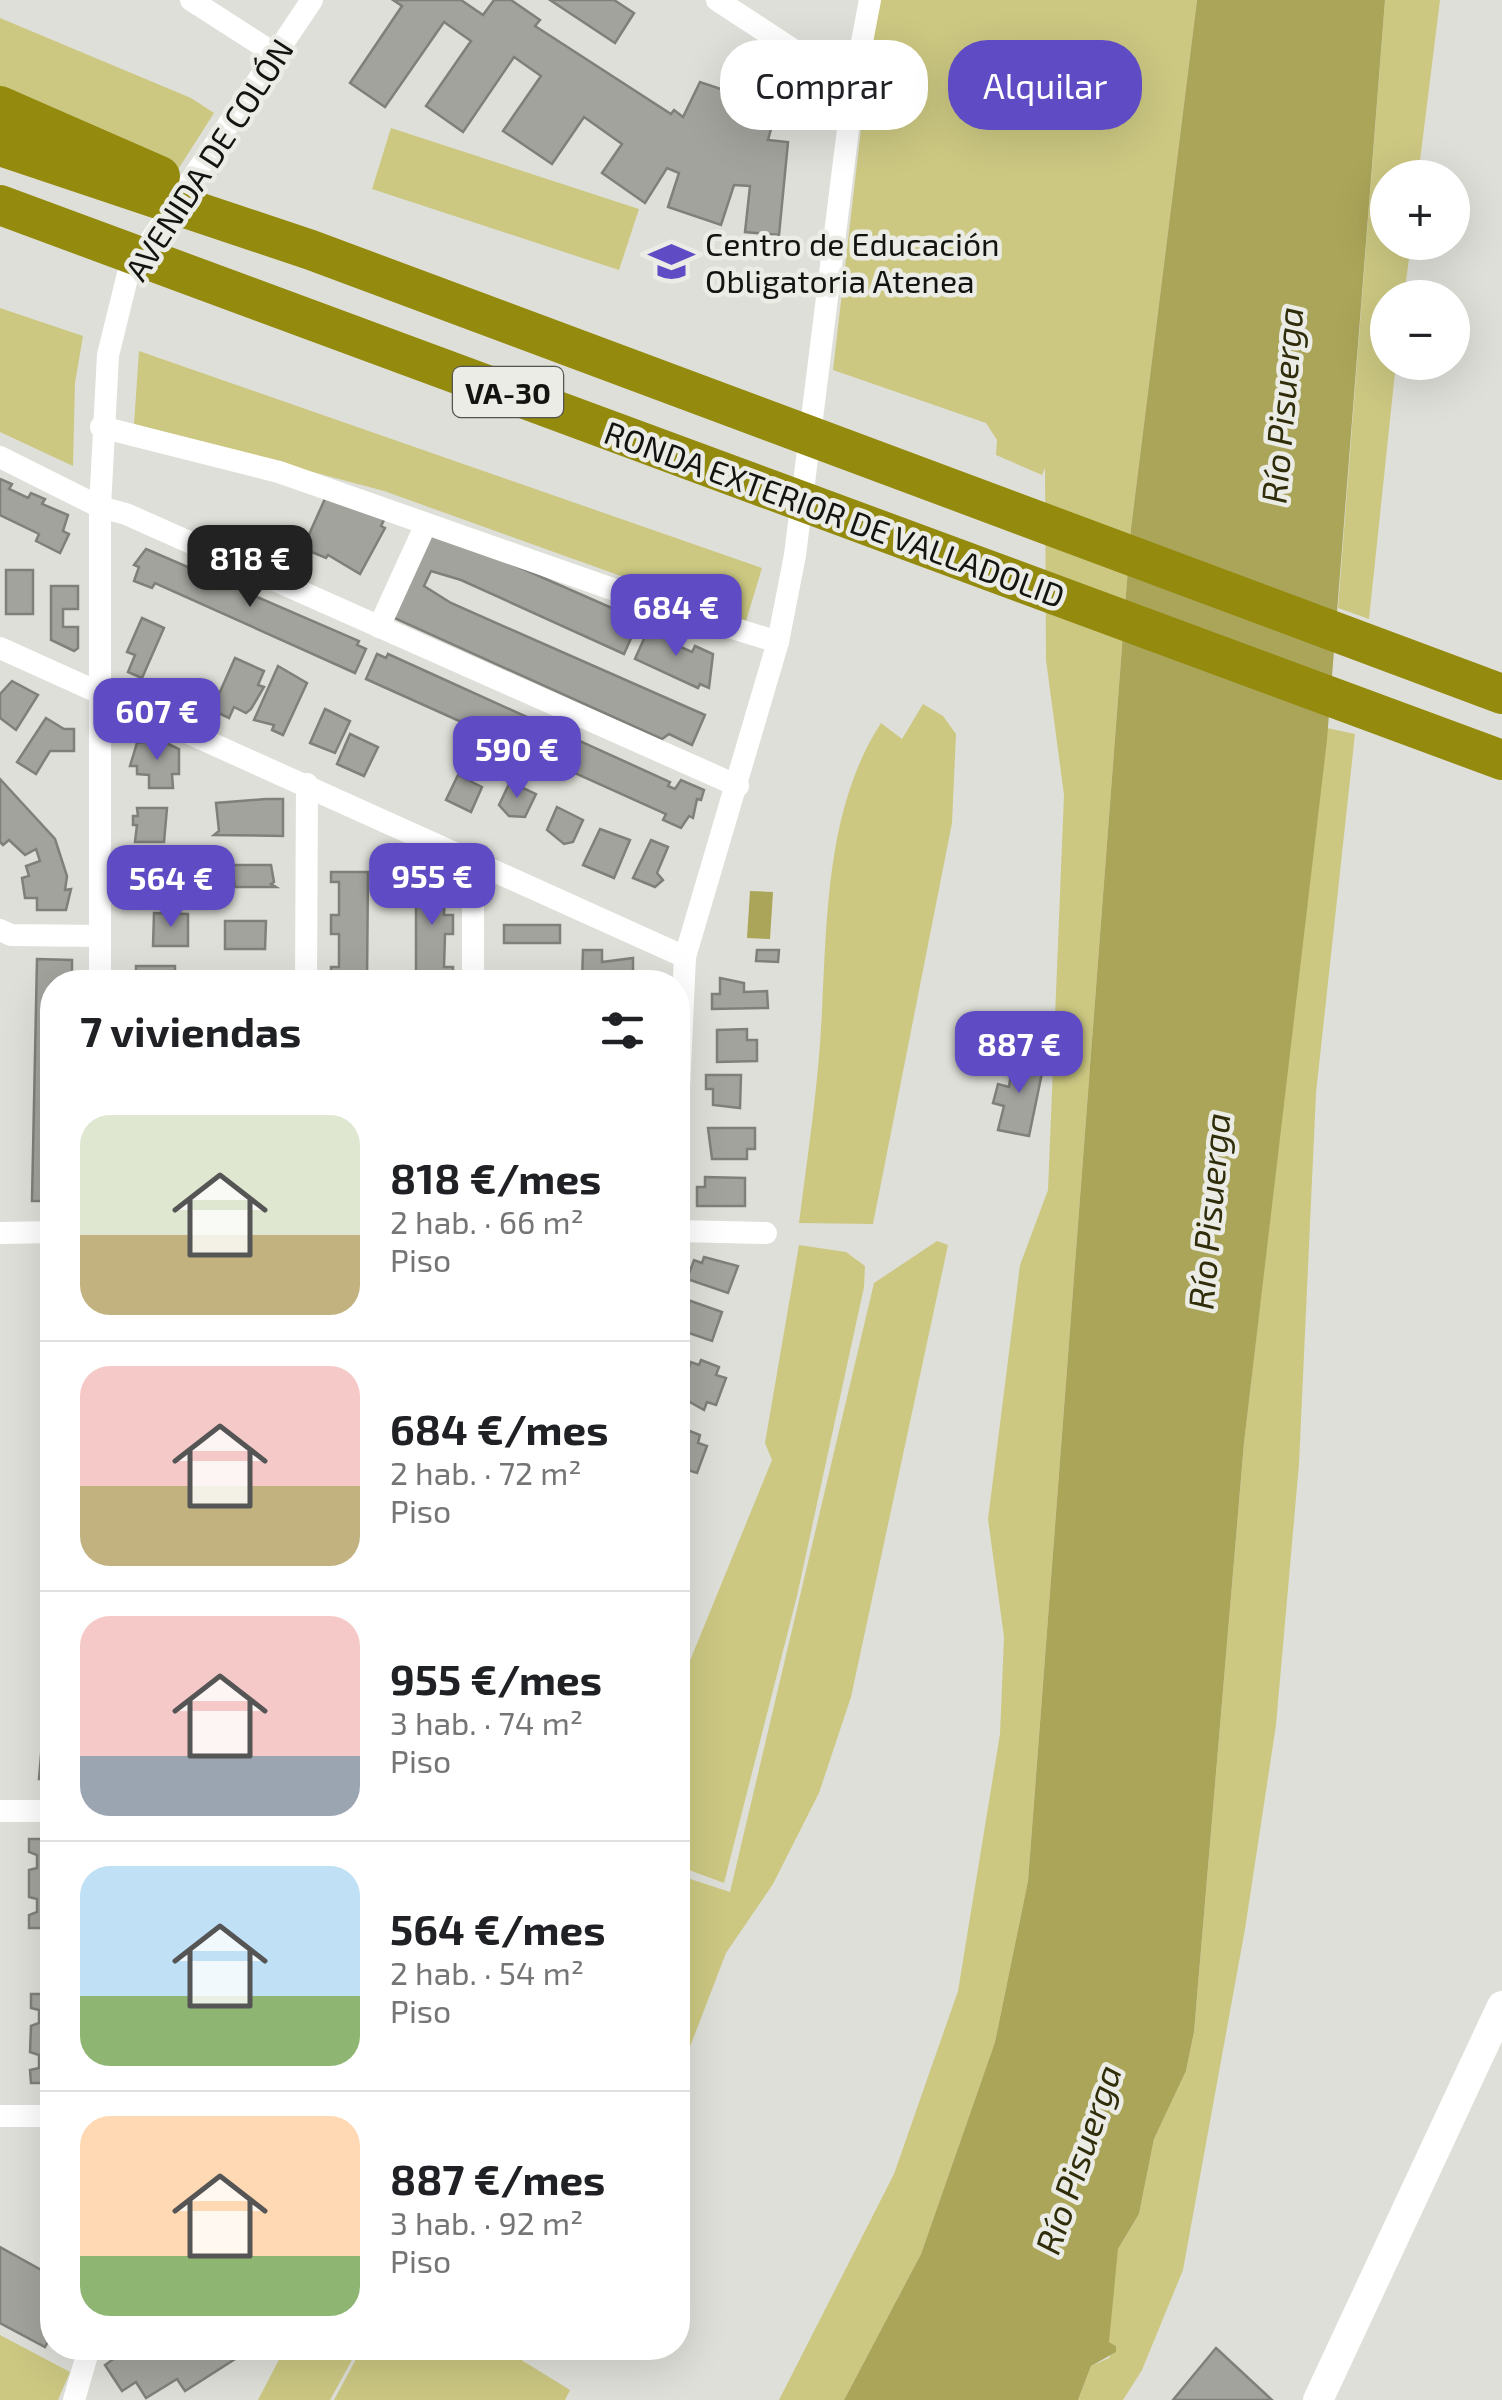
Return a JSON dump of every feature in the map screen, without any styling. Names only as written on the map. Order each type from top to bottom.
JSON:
[{"type":"highway","points":[[0,106],[151,186]]},
{"type":"highway","name":"RONDA EXTERIOR DE VALLADOLID","points":[[0,146],[151,186],[311,250],[1493,691]]},
{"type":"highway","name":"RONDA EXTERIOR DE VALLADOLID","points":[[0,204],[108,254],[250,296],[1495,757]]},
{"type":"highway","points":[[0,234],[108,254]]},
{"type":"street","points":[[192,0],[275,54]]},
{"type":"street","name":"AVENIDA DE COLÓN","points":[[100,970],[101,427],[108,355],[128,274],[312,0]]},
{"type":"street","points":[[718,0],[778,40]]},
{"type":"street","points":[[862,40],[870,0]]},
{"type":"street","points":[[684,970],[778,642],[795,554],[848,130]]},
{"type":"street","points":[[101,427],[279,472],[658,605],[778,642]]},
{"type":"street","points":[[0,457],[100,507],[126,514],[738,786]]},
{"type":"street","points":[[379,627],[426,524]]},
{"type":"street","points":[[0,648],[685,957]]},
{"type":"street","points":[[306,970],[307,784]]},
{"type":"street","points":[[472,863],[473,970]]},
{"type":"street","points":[[4,935],[100,936]]},
{"type":"street","points":[[690,1231],[766,1233]]},
{"type":"street","points":[[0,1233],[40,1232]]},
{"type":"street","points":[[0,1812],[40,1811]]},
{"type":"street","points":[[1318,2400],[1502,2006]]},
{"type":"street","points":[[0,2116],[40,2116]]},
{"type":"street","points":[[74,2400],[86,2360]]},
{"type":"shaded area","points":[[876,0],[1197,0],[1131,528],[1028,1881],[995,2042],[921,2254],[844,2400],[779,2400],[894,2174],[958,1991],[1000,1734],[1004,1637],[988,1519],[1020,1265],[1048,1190],[1064,795],[1046,660],[1045,468],[1042,475],[996,455],[997,440],[986,423],[833,370],[861,130],[928,130],[928,40],[871,40]]},
{"type":"shaded area","points":[[1385,0],[1440,0],[1420,160],[1373,160]]},
{"type":"shaded area","points":[[0,18],[191,98],[214,113],[177,171],[0,99]]},
{"type":"shaded area","points":[[391,128],[639,209],[619,270],[372,189]]},
{"type":"shaded area","points":[[1370,194],[1370,260],[1409,260],[1406,280],[1370,280],[1370,380],[1394,380],[1369,619],[1338,608]]},
{"type":"shaded area","points":[[0,308],[83,336],[75,383],[73,466],[0,432]]},
{"type":"shaded area","points":[[139,351],[762,568],[746,621],[384,491],[134,424]]},
{"type":"shaded area","points":[[923,704],[943,716],[956,734],[952,823],[873,1224],[799,1223],[818,1063],[829,899],[840,825],[863,755],[881,723],[902,739]]},
{"type":"shaded area","points":[[1327,728],[1355,734],[1316,1093],[1299,1464],[1276,1725],[1245,1929],[1183,2270],[1142,2370],[1123,2400],[1078,2400],[1091,2366],[1109,2358],[1116,2346],[1109,2342],[1108,2313],[1118,2249],[1139,2214],[1154,2139],[1186,2071],[1194,2032],[1244,1443]]},
{"type":"shaded area","points":[[937,1241],[948,1245],[851,1697],[819,1793],[773,1884],[726,1953],[690,2047],[690,1879],[730,1892],[874,1283]]},
{"type":"shaded area","points":[[799,1245],[846,1252],[865,1266],[864,1287],[797,1596],[724,1883],[690,1870],[690,1661],[772,1460],[765,1443]]},
{"type":"shaded area","points":[[0,2335],[40,2356],[40,2360],[70,2372],[58,2400],[0,2400]]},
{"type":"shaded area","points":[[279,2360],[352,2360],[330,2400],[258,2400]]},
{"type":"shaded area","points":[[356,2360],[521,2360],[570,2390],[565,2400],[334,2400]]},
{"type":"water","name":"Río Pisuerga","points":[[1197,0],[1385,0],[1327,740],[1244,1443],[1194,2032],[1186,2071],[1154,2139],[1139,2214],[1118,2249],[1109,2342],[1116,2346],[1116,2352],[1091,2366],[1078,2400],[844,2400],[921,2254],[995,2042],[1028,1881],[1131,528]]},
{"type":"water","points":[[750,891],[773,892],[770,939],[747,938]]},
{"type":"building","points":[[393,0],[461,0],[483,15],[494,0],[511,0],[540,20],[535,26],[671,114],[674,110],[683,117],[700,82],[720,89],[720,130],[771,130],[768,140],[788,142],[779,235],[745,232],[750,186],[734,185],[721,225],[668,207],[679,173],[667,168],[645,203],[602,173],[622,144],[584,117],[552,164],[503,131],[541,76],[514,57],[463,132],[426,106],[471,41],[444,22],[385,107],[350,83],[402,6]]},
{"type":"building","points":[[550,0],[614,0],[634,13],[615,43]]},
{"type":"building","points":[[0,479],[12,484],[9,489],[28,498],[31,493],[45,499],[42,504],[68,515],[63,531],[69,534],[60,553],[36,541],[39,534],[0,515]]},
{"type":"building","points":[[328,492],[385,518],[381,526],[385,528],[360,574],[328,555],[326,558],[307,550],[311,541],[307,539]]},
{"type":"building","points":[[434,530],[630,616],[627,623],[636,627],[624,654],[461,580],[431,571],[424,586],[451,603],[705,715],[692,745],[669,734],[662,739],[392,617]]},
{"type":"building","points":[[146,549],[359,641],[357,645],[366,649],[355,673],[155,583],[152,588],[134,581],[139,567],[134,565]]},
{"type":"building","points":[[6,570],[33,570],[33,614],[6,614]]},
{"type":"building","points":[[51,586],[78,586],[78,609],[63,609],[63,627],[78,627],[78,648],[74,651],[51,640]]},
{"type":"building","points":[[142,618],[164,628],[142,678],[128,672],[135,655],[127,652]]},
{"type":"building","points":[[659,629],[677,637],[674,644],[692,652],[695,646],[713,654],[709,688],[700,684],[698,688],[635,659],[647,632],[656,636]]},
{"type":"building","points":[[377,654],[386,658],[388,654],[670,782],[668,786],[675,789],[681,780],[704,790],[701,800],[697,799],[693,818],[689,816],[681,828],[663,820],[666,814],[366,679]]},
{"type":"building","points":[[235,658],[264,671],[258,685],[264,687],[251,709],[246,713],[234,707],[229,718],[212,710]]},
{"type":"building","points":[[278,666],[307,683],[283,735],[272,730],[274,725],[254,720]]},
{"type":"building","points":[[12,681],[38,695],[16,730],[0,718],[0,694]]},
{"type":"building","points":[[325,709],[350,721],[335,753],[310,743]]},
{"type":"building","points":[[46,718],[64,729],[74,729],[74,751],[50,751],[36,774],[17,762]]},
{"type":"building","points":[[350,734],[378,747],[364,776],[337,764]]},
{"type":"building","points":[[160,740],[179,749],[179,774],[172,774],[173,788],[149,788],[149,775],[137,774],[137,766],[130,766],[137,743]]},
{"type":"building","points":[[458,775],[482,787],[471,812],[446,800]]},
{"type":"building","points":[[0,779],[55,839],[67,876],[65,890],[71,889],[66,910],[37,910],[37,898],[25,898],[22,878],[29,876],[26,866],[40,861],[36,849],[25,855],[9,840],[3,845],[0,842]]},
{"type":"building","points":[[510,782],[536,794],[525,817],[509,816],[499,805]]},
{"type":"building","points":[[283,799],[283,836],[214,835],[219,831],[216,803]]},
{"type":"building","points":[[557,807],[583,820],[573,842],[564,844],[547,830]]},
{"type":"building","points":[[137,808],[167,808],[164,842],[135,842],[137,825],[133,825],[133,816],[138,816]]},
{"type":"building","points":[[600,829],[630,840],[614,878],[583,865]]},
{"type":"building","points":[[651,840],[668,847],[657,873],[663,880],[655,887],[633,878]]},
{"type":"building","points":[[133,860],[162,860],[162,895],[142,895],[142,885],[128,880]]},
{"type":"building","points":[[232,865],[271,865],[271,884],[276,887],[235,887]]},
{"type":"building","points":[[331,872],[368,872],[367,970],[331,970],[339,967],[339,934],[331,934],[331,915],[339,915],[339,882],[331,882]]},
{"type":"building","points":[[453,872],[453,882],[445,882],[444,915],[453,915],[453,934],[445,934],[444,967],[453,970],[416,970],[416,873]]},
{"type":"building","points":[[154,913],[188,914],[188,946],[153,946]]},
{"type":"building","points":[[225,921],[266,921],[265,949],[225,949]]},
{"type":"building","points":[[504,925],[560,925],[560,943],[504,943]]},
{"type":"building","points":[[583,950],[602,950],[602,962],[633,958],[633,970],[582,970]]},
{"type":"building","points":[[757,950],[779,950],[778,962],[756,961]]},
{"type":"building","points":[[37,959],[72,960],[72,970],[40,970],[40,1201],[32,1201]]},
{"type":"building","points":[[136,966],[175,966],[175,970],[136,970]]},
{"type":"building","points":[[720,978],[744,983],[744,992],[767,991],[768,1008],[712,1009],[712,994],[720,994]]},
{"type":"building","points":[[747,1029],[747,1040],[757,1040],[757,1061],[717,1062],[717,1030]]},
{"type":"building","points":[[1015,1048],[1027,1051],[1026,1063],[1043,1068],[1029,1136],[998,1130],[1004,1106],[993,1103],[998,1084],[1009,1087]]},
{"type":"building","points":[[706,1075],[741,1075],[740,1108],[713,1105],[713,1089],[706,1089]]},
{"type":"building","points":[[708,1128],[755,1128],[755,1149],[747,1149],[747,1159],[712,1159]]},
{"type":"building","points":[[705,1177],[745,1178],[745,1206],[697,1206],[697,1187],[705,1187]]},
{"type":"building","points":[[704,1257],[738,1266],[728,1293],[690,1280],[694,1260],[702,1263]]},
{"type":"building","points":[[690,1301],[722,1312],[712,1341],[690,1333]]},
{"type":"building","points":[[701,1360],[719,1367],[716,1375],[726,1378],[716,1405],[707,1402],[704,1410],[690,1402],[690,1365],[699,1365]]},
{"type":"building","points":[[690,1431],[700,1435],[698,1443],[707,1446],[697,1473],[690,1471]]},
{"type":"building","points":[[29,1839],[40,1839],[40,1928],[29,1928],[29,1915],[37,1912],[37,1899],[29,1897],[29,1870],[37,1868],[37,1855],[29,1852]]},
{"type":"building","points":[[31,1994],[40,1994],[40,2083],[31,2083],[30,2070],[39,2068],[39,2055],[30,2052],[31,2026],[39,2023],[39,2010],[31,2008]]},
{"type":"building","points":[[0,2247],[40,2269],[40,2344],[0,2323]]},
{"type":"building","points":[[1216,2348],[1272,2400],[1173,2400]]},
{"type":"building","points":[[112,2360],[233,2360],[185,2391],[177,2379],[146,2398],[136,2382],[122,2391],[105,2365]]},
{"type":"place","name":"Centro de Educación Obligatoria Atenea","points":[[672,261]]}]
